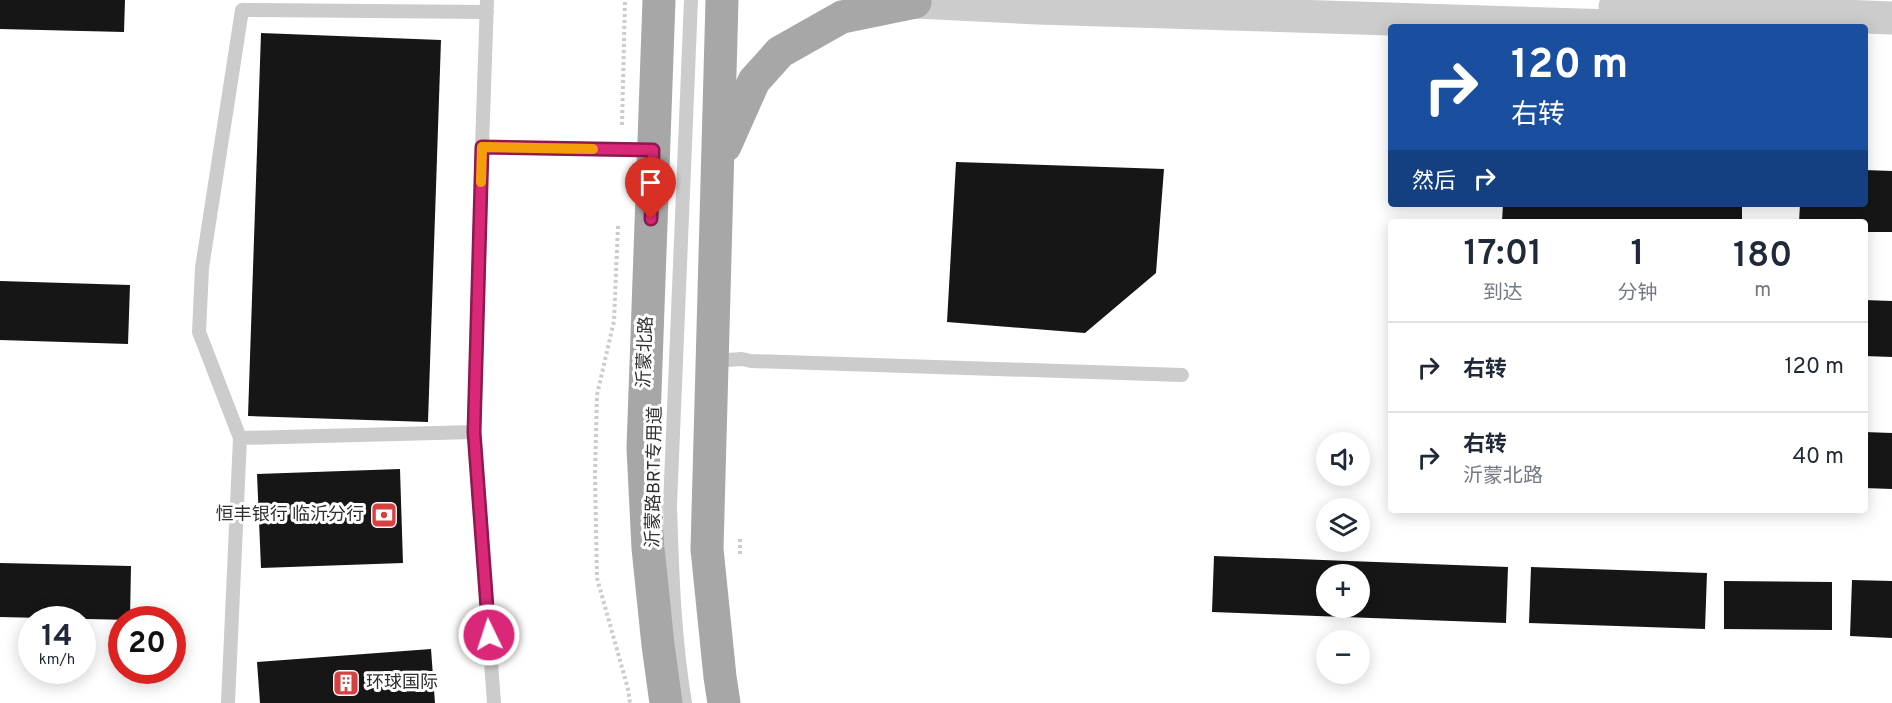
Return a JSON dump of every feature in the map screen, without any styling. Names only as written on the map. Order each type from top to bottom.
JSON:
[{"type":"main road","name":"沂蒙北路","points":[[659,0],[643,448],[648,548],[666,703]]},
{"type":"main road","points":[[722,0],[707,549],[724,703]]},
{"type":"main road","points":[[719,162],[754,81],[780,52],[842,17],[915,2]]},
{"type":"street","points":[[1415,0],[1817,7],[1892,18]]},
{"type":"street","points":[[915,2],[1549,24]]},
{"type":"street","points":[[1868,36],[1892,37]]},
{"type":"lane","name":"沂蒙路BRT专用道","points":[[685,703],[677,656],[670,505],[691,0]]},
{"type":"lane","points":[[228,703],[240,438],[199,332],[202,268],[242,10],[487,6],[474,432],[494,703]]},
{"type":"lane","points":[[482,147],[653,150]]},
{"type":"lane","points":[[713,361],[742,359],[1182,375]]},
{"type":"lane","points":[[240,438],[474,432]]},
{"type":"path","points":[[621,150],[625,0]]},
{"type":"path","points":[[618,218],[614,321],[597,395],[595,475],[597,578],[630,703]]},
{"type":"building","points":[[0,0],[125,0],[124,32],[0,29]]},
{"type":"building","points":[[261,33],[441,40],[428,422],[248,416]]},
{"type":"building","points":[[956,162],[1164,169],[1156,273],[1085,333],[947,322]]},
{"type":"building","points":[[1868,170],[1892,171],[1892,232],[1868,232],[1868,219],[1799,219],[1800,207],[1868,207]]},
{"type":"building","points":[[1503,207],[1742,207],[1742,219],[1502,219]]},
{"type":"building","points":[[0,281],[130,285],[128,344],[0,340]]},
{"type":"building","points":[[1868,300],[1892,301],[1892,357],[1868,356]]},
{"type":"building","points":[[1868,432],[1892,433],[1892,489],[1868,488]]},
{"type":"building","points":[[400,469],[403,563],[261,568],[257,474]]},
{"type":"building","points":[[1214,556],[1508,567],[1506,623],[1370,618],[1370,564],[1316,564],[1316,616],[1212,612]]},
{"type":"building","points":[[0,563],[131,566],[130,606],[108,606],[108,619],[96,619],[96,606],[18,606],[18,617],[0,617]]},
{"type":"building","points":[[1531,567],[1707,573],[1705,629],[1529,623]]},
{"type":"building","points":[[1852,580],[1892,581],[1892,638],[1850,636]]},
{"type":"building","points":[[1724,581],[1832,582],[1832,630],[1724,629]]},
{"type":"building","name":"环球国际","points":[[431,649],[435,703],[260,703],[257,662]]},
{"type":"slow traffic","points":[[481,182],[482,147],[593,149]]},
{"type":"place","name":"恒丰银行 临沂分行","points":[[384,515]]},
{"type":"place","name":"环球国际","points":[[346,683]]},
{"type":"route","points":[[489,635],[474,432],[482,147],[653,150],[651,219]]}]
